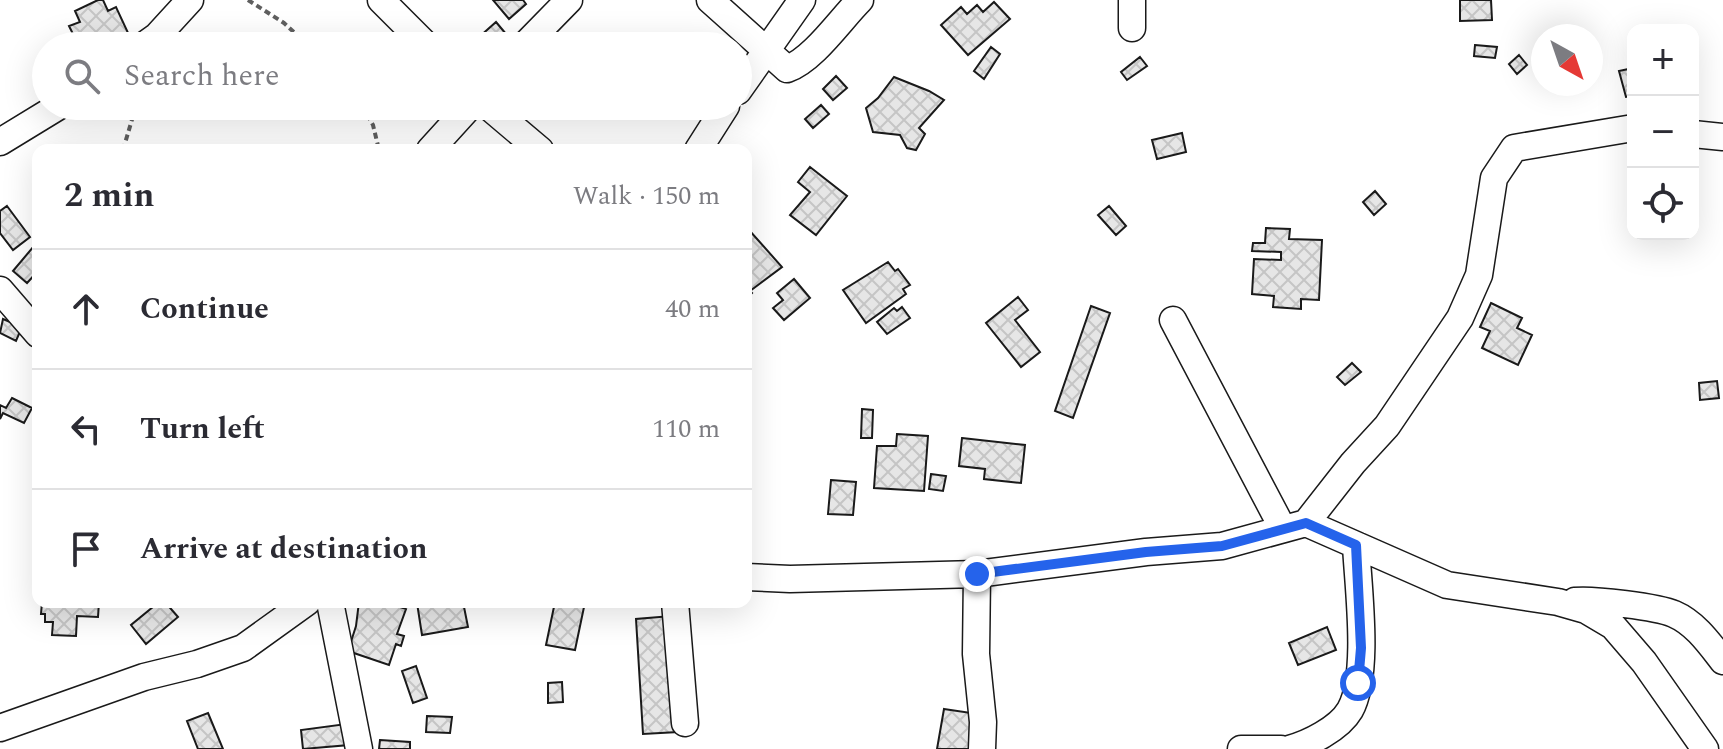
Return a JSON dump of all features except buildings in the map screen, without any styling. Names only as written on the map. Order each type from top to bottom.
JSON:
[{"type":"street","points":[[161,32],[190,0]]},
{"type":"street","points":[[381,0],[413,32]]},
{"type":"street","points":[[538,32],[569,0]]},
{"type":"street","points":[[710,0],[745,32]]},
{"type":"street","points":[[752,72],[802,0]]},
{"type":"street","points":[[752,38],[782,67],[792,68],[860,0]]},
{"type":"street","points":[[1132,0],[1132,28]]},
{"type":"street","points":[[0,142],[36,120]]},
{"type":"street","points":[[435,144],[457,120]]},
{"type":"street","points":[[505,120],[533,144]]},
{"type":"street","points":[[702,144],[717,120]]},
{"type":"street","points":[[752,577],[977,574],[1146,552],[1222,546],[1294,526],[1387,426],[1460,318],[1479,275],[1494,178],[1514,148],[1627,129]]},
{"type":"street","points":[[1699,135],[1723,137]]},
{"type":"street","points":[[0,290],[32,327]]},
{"type":"street","points":[[1173,320],[1294,526],[1356,545],[1447,585],[1558,602],[1586,610],[1613,626],[1644,662],[1705,749]]},
{"type":"street","points":[[1289,749],[1309,743],[1349,712],[1358,683],[1361,648],[1356,545]]},
{"type":"street","points":[[977,574],[976,654],[983,722],[982,749]]},
{"type":"street","points":[[1558,602],[1590,599],[1673,613],[1699,631],[1723,661]]},
{"type":"street","points":[[0,728],[144,677],[197,664],[243,648],[299,608]]},
{"type":"street","points":[[331,608],[359,749]]},
{"type":"street","points":[[675,608],[685,723]]},
{"type":"street","points":[[1241,749],[1281,749]]},
{"type":"path","points":[[248,0],[294,32]]},
{"type":"path","points":[[125,144],[132,120]]},
{"type":"path","points":[[370,120],[378,144]]},
{"type":"route","points":[[977,574],[1146,552],[1222,546],[1306,523],[1356,545],[1361,648],[1358,683]]}]
